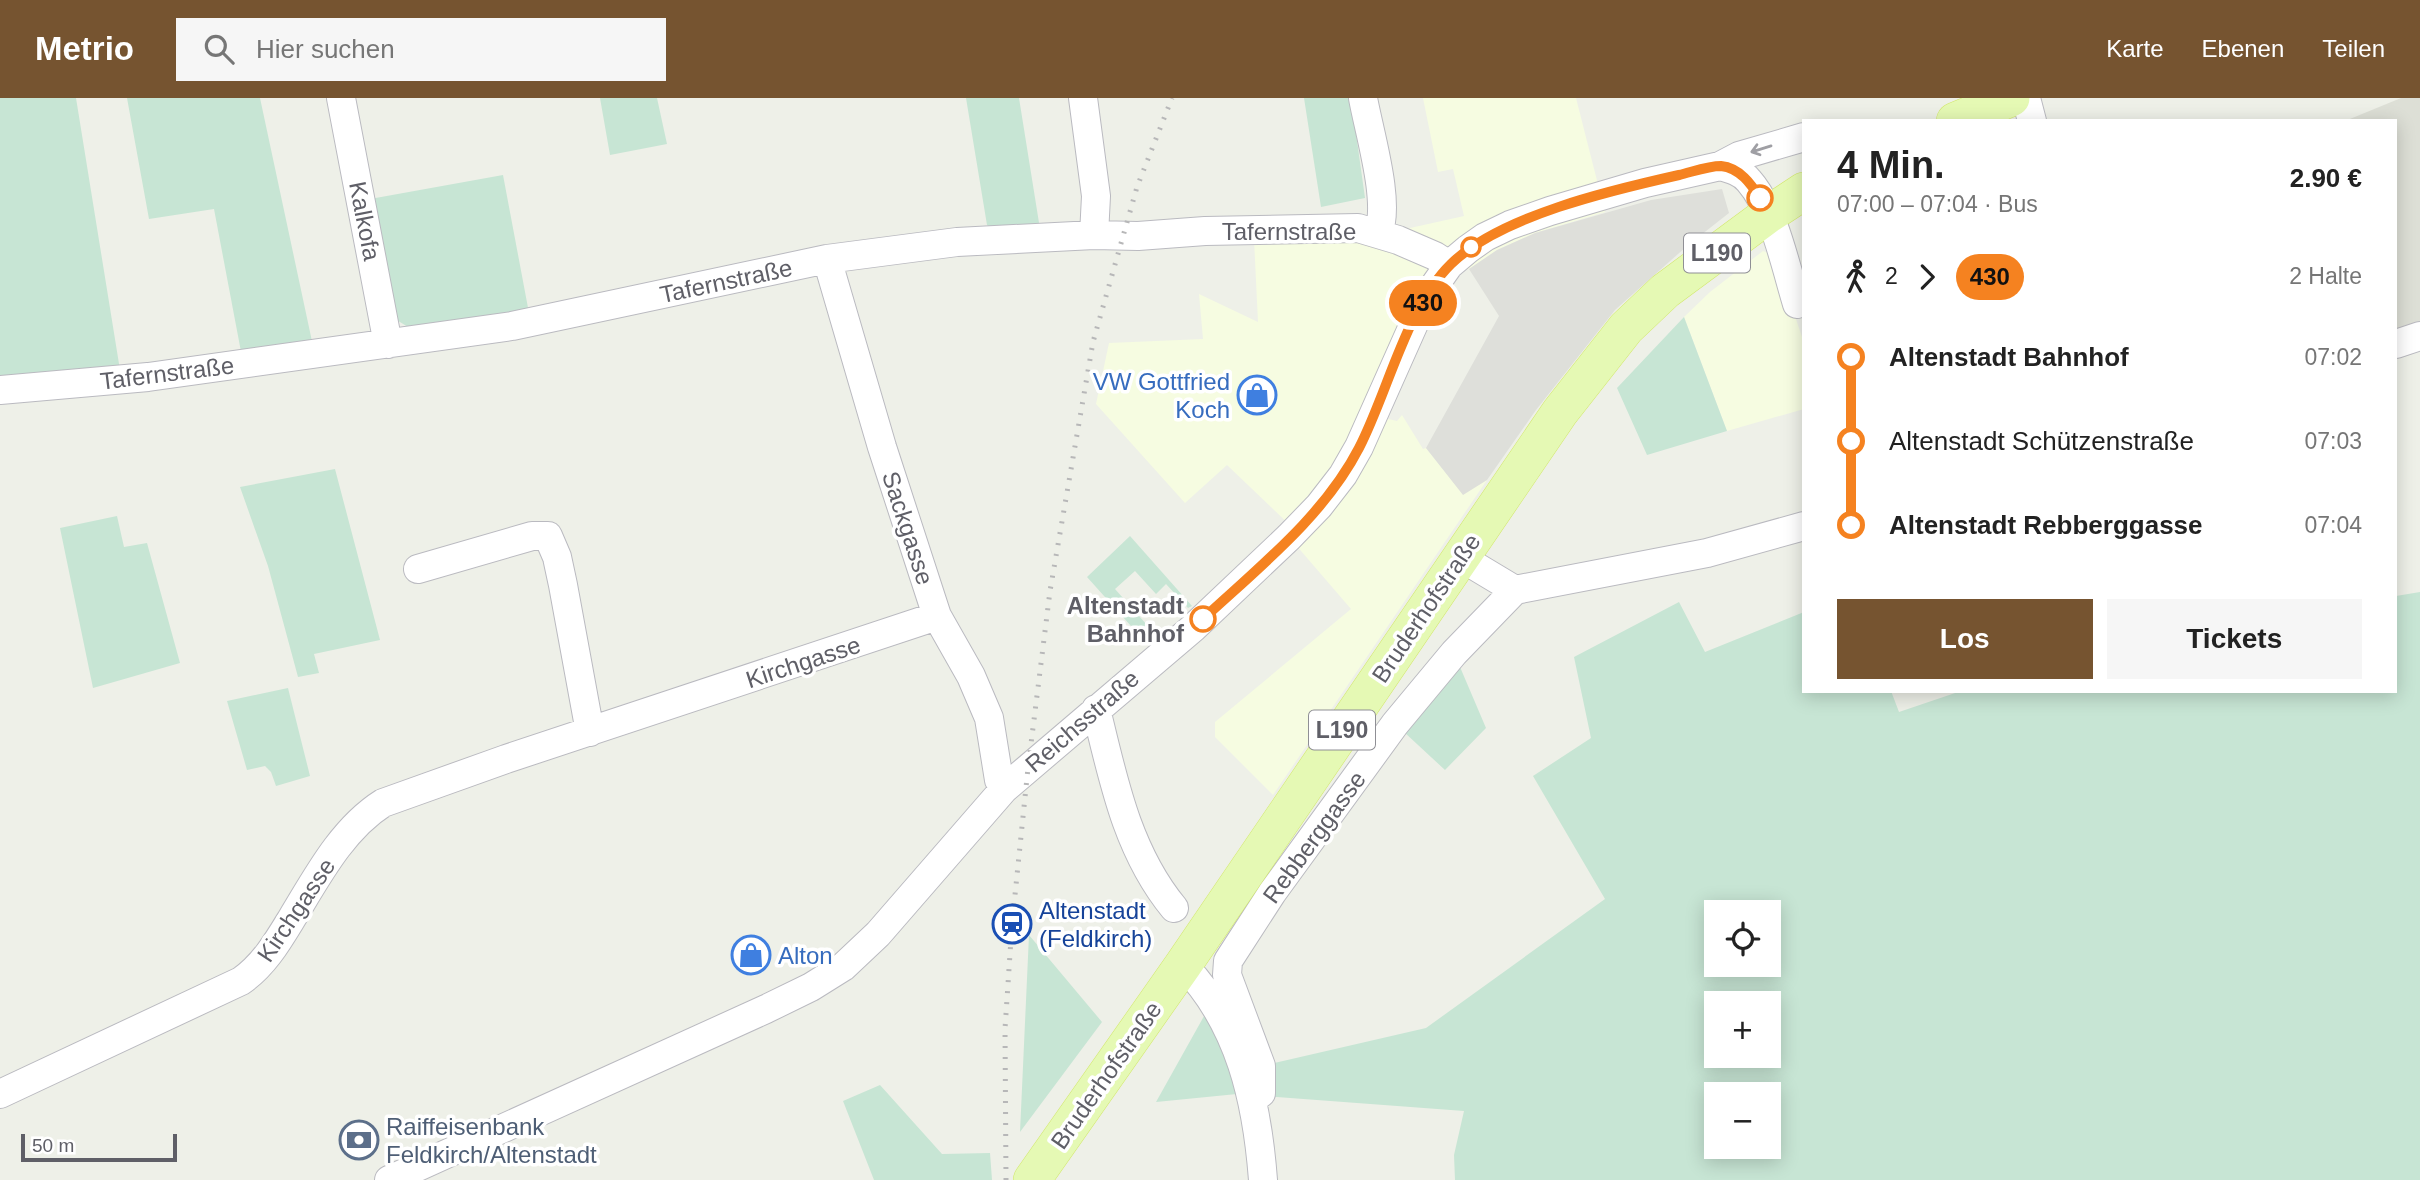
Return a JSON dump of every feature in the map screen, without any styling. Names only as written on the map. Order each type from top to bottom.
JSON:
[{"type":"main road","points":[[1960,119],[2011,98]]},
{"type":"main road","name":"L190","points":[[1769,214],[1802,192]]},
{"type":"main road","name":"Bruderhofstraße","points":[[1032,1180],[1184,964],[1560,412],[1626,328],[1665,291],[1769,214]]},
{"type":"street","name":"Kalkofa","points":[[341,98],[388,344]]},
{"type":"street","points":[[1083,98],[1096,196],[1094,235]]},
{"type":"street","points":[[1363,98],[1382,198],[1382,225],[1378,233]]},
{"type":"street","points":[[2026,98],[2031,119]]},
{"type":"street","name":"Reichsstraße","points":[[389,1180],[766,1009],[832,974],[878,934],[1004,789],[1193,628],[1289,537],[1343,475],[1359,447],[1429,292],[1449,265],[1485,237],[1540,214],[1645,183],[1720,166],[1740,156],[1802,138]]},
{"type":"street","points":[[1720,166],[1734,170],[1750,182],[1769,214],[1797,304]]},
{"type":"street","name":"Tafernstraße","points":[[0,390],[148,377],[512,326],[827,259],[957,242],[1342,228],[1378,233],[1428,253],[1449,265]]},
{"type":"street","name":"Sackgasse","points":[[827,259],[878,435],[937,616],[971,676],[989,718],[999,780],[1004,789]]},
{"type":"street","points":[[2397,344],[2420,336]]},
{"type":"street","points":[[1460,557],[1515,590],[1707,553],[1802,527]]},
{"type":"street","points":[[418,569],[532,536],[548,536],[557,557],[590,732]]},
{"type":"street","name":"Rebberggasse","points":[[1253,1099],[1261,1093],[1261,1066],[1227,975],[1228,961],[1272,893],[1395,724],[1454,653],[1515,590]]},
{"type":"street","name":"Kirchgasse","points":[[0,1094],[241,981],[252,973],[269,954],[342,842],[370,812],[383,803],[937,616]]},
{"type":"street","points":[[1096,709],[1116,790],[1136,847],[1156,886],[1174,908]]},
{"type":"street","points":[[1184,964],[1202,983],[1242,1058],[1253,1099],[1263,1180]]},
{"type":"shaded area","points":[[0,98],[76,98],[120,370],[0,382]]},
{"type":"shaded area","points":[[127,98],[260,98],[313,346],[242,357],[214,209],[149,219]]},
{"type":"shaded area","points":[[600,98],[657,98],[667,144],[610,155]]},
{"type":"shaded area","points":[[966,98],[1019,98],[1040,229],[991,228],[987,225]]},
{"type":"shaded area","points":[[1304,98],[1351,98],[1365,198],[1321,207]]},
{"type":"shaded area","points":[[1423,98],[1576,98],[1605,212],[1535,233],[1497,250],[1469,269],[1432,279],[1367,414],[1397,421],[1402,415],[1423,449],[1426,448],[1463,494],[1487,480],[1273,795],[1215,737],[1215,722],[1351,609],[1289,537],[1295,530],[1227,465],[1185,503],[1096,404],[1109,343],[1203,339],[1199,294],[1258,322],[1254,239],[1401,230],[1464,216],[1453,169],[1438,172]]},
{"type":"shaded area","points":[[2401,98],[2420,98],[2420,336],[2397,344],[2397,119],[2350,119]]},
{"type":"shaded area","points":[[503,175],[529,313],[413,330],[395,319],[370,199]]},
{"type":"shaded area","points":[[1722,189],[1729,213],[1615,310],[1536,410],[1487,480],[1463,495],[1426,448],[1499,316],[1469,269],[1497,250],[1535,233],[1651,200]]},
{"type":"shaded area","points":[[1763,251],[1771,254],[1802,337],[1802,410],[1727,431],[1684,317],[1710,292]]},
{"type":"shaded area","points":[[1684,317],[1727,431],[1647,455],[1617,388]]},
{"type":"shaded area","points":[[335,469],[380,640],[314,654],[319,673],[298,677],[268,566],[240,487]]},
{"type":"shaded area","points":[[117,516],[124,547],[147,543],[180,663],[93,688],[60,528]]},
{"type":"shaded area","points":[[1130,536],[1192,606],[1188,608],[1166,584],[1156,594],[1135,571],[1115,589],[1147,625],[1150,622],[1161,633],[1148,645],[1087,577]]},
{"type":"shaded area","points":[[2420,592],[2420,1180],[1455,1180],[1454,1155],[1464,1111],[1237,1094],[1156,1102],[1227,975],[1261,1066],[1426,1028],[1605,899],[1533,776],[1591,738],[1574,657],[1679,602],[1705,652],[1802,613],[1802,693],[1892,693],[1899,712],[1955,693],[2397,693],[2397,596]]},
{"type":"shaded area","points":[[1460,667],[1486,728],[1445,770],[1404,732]]},
{"type":"shaded area","points":[[288,688],[310,776],[276,786],[271,772],[265,766],[247,770],[227,701]]},
{"type":"shaded area","points":[[1029,935],[1102,1022],[1020,1132]]},
{"type":"shaded area","points":[[880,1085],[942,1154],[990,1153],[992,1180],[874,1180],[843,1101]]},
{"type":"railway","points":[[1006,1180],[1005,1029],[1012,924],[1050,591],[1093,342],[1137,187],[1172,98]]},
{"type":"bus line","name":"430","points":[[1203,619],[1289,537],[1319,506],[1343,475],[1359,447],[1425,299],[1449,265],[1468,249],[1510,225],[1550,211],[1645,183],[1720,166],[1742,175],[1760,198]]},
{"type":"place","name":"VW Gottfried Koch","points":[[1257,395]]},
{"type":"place","name":"Altenstadt Bahnhof","points":[[1203,619]]},
{"type":"place","name":"Altenstadt (Feldkirch)","points":[[1012,924]]},
{"type":"place","name":"Alton","points":[[751,955]]},
{"type":"place","name":"Raiffeisenbank Feldkirch/Altenstadt","points":[[359,1140]]}]
